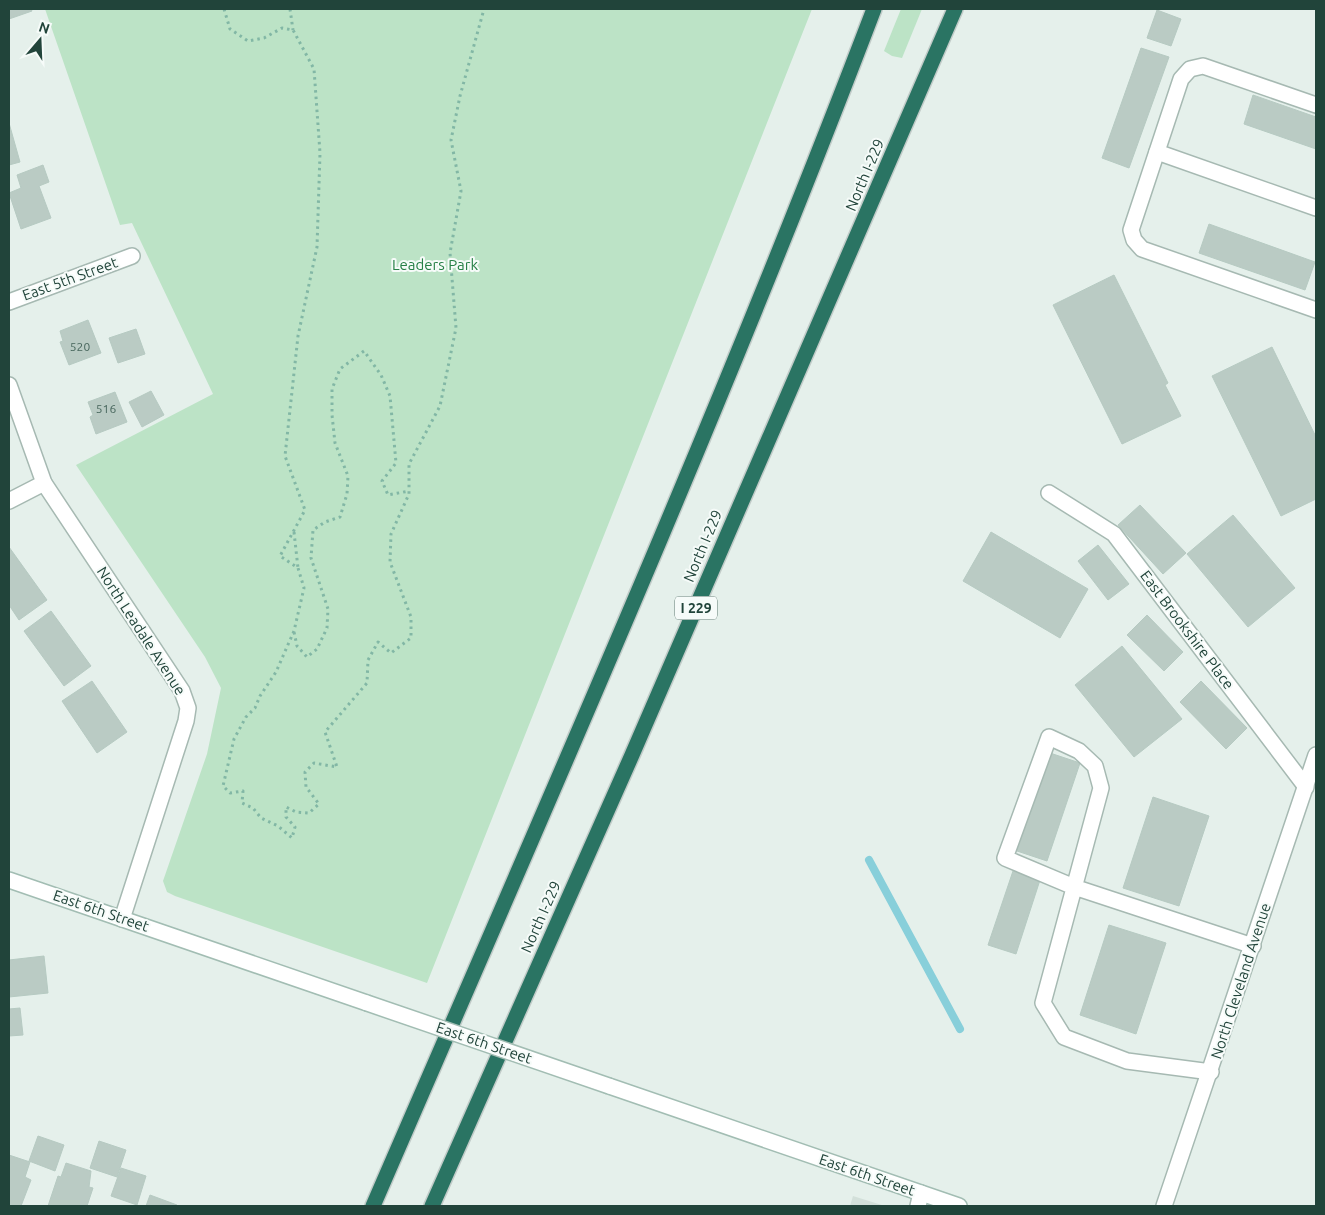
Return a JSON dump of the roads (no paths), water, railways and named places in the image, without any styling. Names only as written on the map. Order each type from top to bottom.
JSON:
[{"type":"highway","points":[[373,1206],[636,601],[805,186],[874,9]]},
{"type":"highway","name":"North I-229","points":[[432,1206],[643,729],[955,9]]},
{"type":"street","points":[[1316,105],[1202,66],[1190,69],[1182,79],[1131,230],[1134,240],[1142,250],[1316,310]]},
{"type":"street","points":[[1157,152],[1316,208]]},
{"type":"street","name":"East 5th Street","points":[[9,302],[132,256]]},
{"type":"street","name":"North Leadale Avenue","points":[[9,385],[44,483],[182,691],[188,708],[186,721],[122,919]]},
{"type":"street","points":[[9,501],[44,483]]},
{"type":"street","name":"East Brookshire Place","points":[[1049,493],[1114,534],[1306,786]]},
{"type":"street","points":[[1210,1072],[1127,1061],[1064,1037],[1043,1003],[1074,887],[1101,788],[1095,766],[1079,751],[1049,737],[1005,858],[1074,887],[1252,946]]},
{"type":"street","name":"North Cleveland Avenue","points":[[1164,1206],[1316,755]]},
{"type":"street","name":"East 6th Street","points":[[9,880],[609,1086],[919,1200],[959,1206]]},
{"type":"waterway","points":[[869,860],[960,1029]]},
{"type":"park label","name":"Leaders Park","points":[[435,265]]}]
